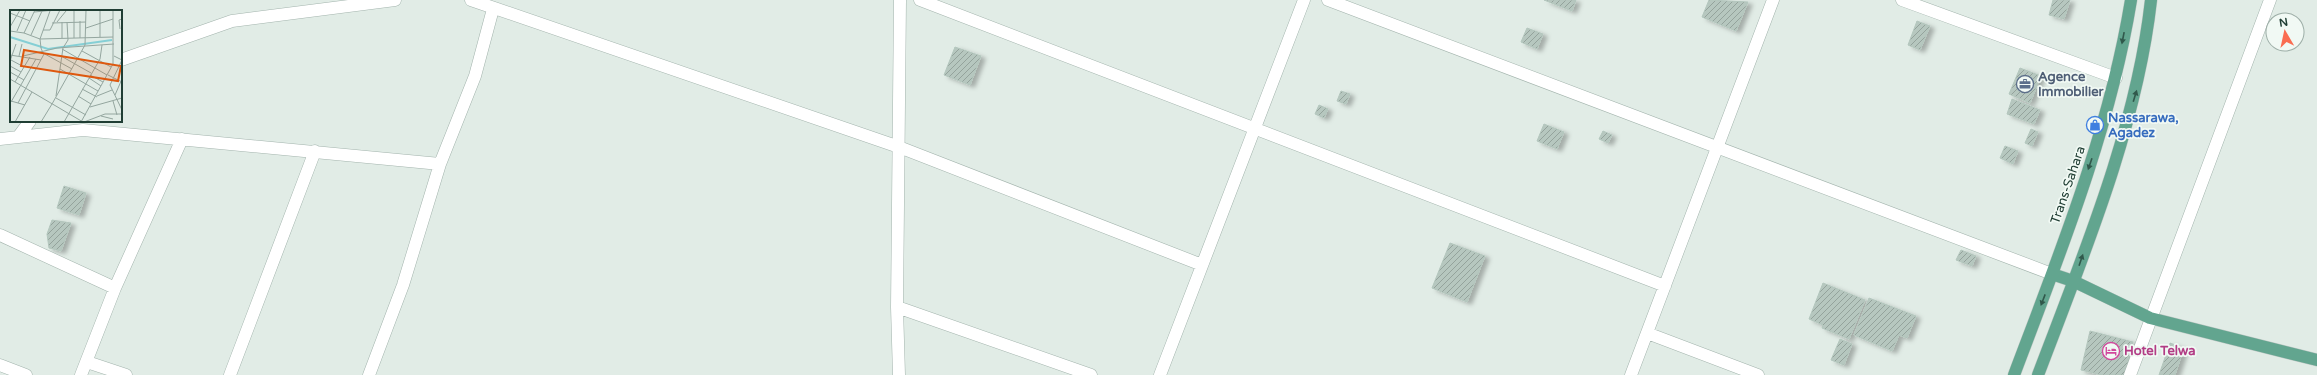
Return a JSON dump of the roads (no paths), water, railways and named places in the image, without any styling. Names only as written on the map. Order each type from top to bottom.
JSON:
[{"type":"main road","name":"Trans-Sahara","points":[[2014,375],[2052,274],[2092,160],[2116,78],[2131,0]]},
{"type":"main road","points":[[2038,375],[2110,176],[2136,91],[2146,46],[2151,0]]},
{"type":"main road","points":[[2052,274],[2073,281],[2150,318],[2317,360]]},
{"type":"street","points":[[122,60],[232,21],[395,0]]},
{"type":"street","points":[[471,0],[493,9],[899,147],[1202,265]]},
{"type":"street","points":[[899,375],[897,306],[900,0]]},
{"type":"street","points":[[920,0],[1665,286]]},
{"type":"street","points":[[1160,375],[1304,0]]},
{"type":"street","points":[[1328,0],[2052,274]]},
{"type":"street","points":[[1631,375],[1773,0]]},
{"type":"street","points":[[1902,0],[2116,78]]},
{"type":"street","points":[[2130,375],[2270,0]]},
{"type":"street","points":[[369,375],[403,285],[440,164],[475,76],[493,9]]},
{"type":"street","points":[[18,137],[29,122]]},
{"type":"street","points":[[0,139],[83,130],[440,164]]},
{"type":"street","points":[[81,375],[115,288],[182,140]]},
{"type":"street","points":[[230,375],[315,151]]},
{"type":"street","points":[[0,235],[115,288]]},
{"type":"street","points":[[897,306],[1091,375]]},
{"type":"street","points":[[1647,333],[1758,375]]},
{"type":"street","points":[[87,362],[126,375]]},
{"type":"street","points":[[0,365],[26,375]]},
{"type":"place","name":"Agence Immobilier","points":[[2025,84]]},
{"type":"place","name":"Nassarawa, Agadez","points":[[2095,125]]},
{"type":"place","name":"Hotel Telwa","points":[[2111,351]]}]
